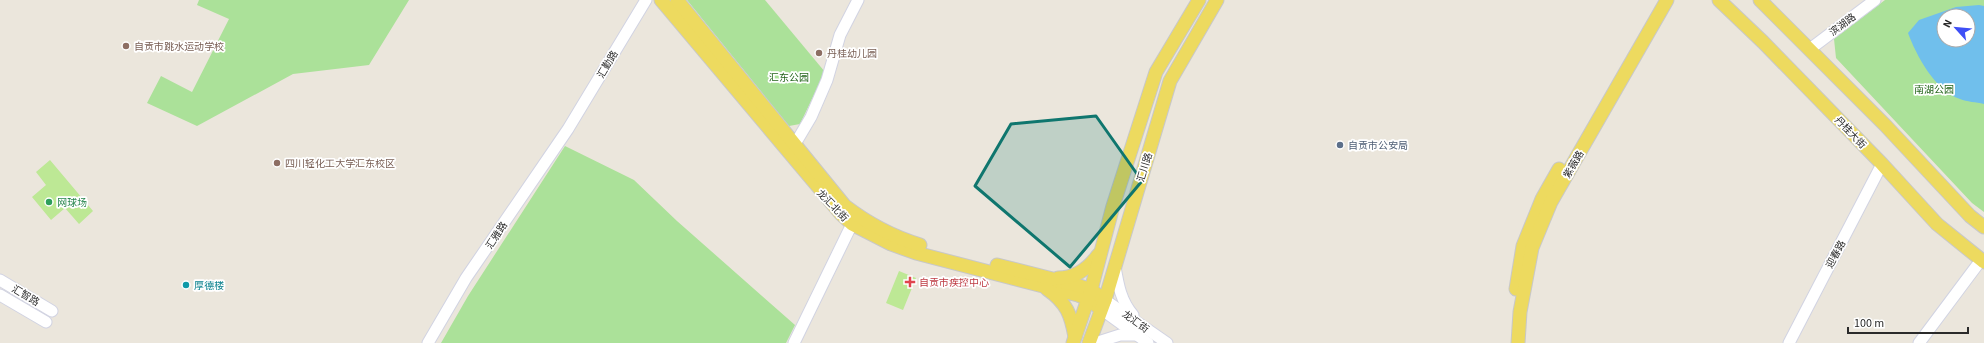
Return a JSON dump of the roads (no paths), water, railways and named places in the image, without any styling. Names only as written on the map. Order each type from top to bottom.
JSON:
[{"type":"main road","name":"龙汇北街","points":[[661,0],[811,181],[840,214],[852,224],[891,244],[916,253],[1044,282]]},
{"type":"main road","name":"龙汇北街","points":[[677,0],[845,206],[857,215],[882,229],[918,245],[1090,295],[1103,304]]},
{"type":"main road","name":"汇川路","points":[[1074,340],[1090,295],[1113,206],[1156,72],[1199,0]]},
{"type":"main road","name":"汇川路","points":[[1089,343],[1103,304],[1170,81],[1217,0]]},
{"type":"main road","name":"紫薇路","points":[[1510,343],[1512,312],[1523,246],[1542,199],[1658,0]]},
{"type":"main road","name":"紫薇路","points":[[1518,343],[1520,312],[1532,248],[1550,202],[1667,0]]},
{"type":"main road","name":"丹桂大街","points":[[1719,0],[1763,42],[1882,164],[1937,224],[1983,261]]},
{"type":"main road","points":[[1760,0],[1884,125],[1970,216],[1984,227]]},
{"type":"main road","points":[[1044,282],[1067,278],[1084,271],[1090,267],[1102,251]]},
{"type":"main road","points":[[1044,282],[1059,297],[1071,315],[1074,340]]},
{"type":"street","name":"汇勤路","points":[[568,129],[646,0]]},
{"type":"street","points":[[795,144],[811,117],[827,80],[840,35],[858,0]]},
{"type":"street","name":"滨湖路","points":[[1810,49],[1875,0]]},
{"type":"street","name":"汇雅路","points":[[428,343],[466,278],[568,129]]},
{"type":"street","name":"迎春路","points":[[1789,343],[1882,164]]},
{"type":"street","points":[[794,343],[852,224]]},
{"type":"street","points":[[1919,343],[1983,261]]},
{"type":"street","points":[[1095,343],[1139,330],[1118,289],[1114,266]]},
{"type":"street","name":"汇智路","points":[[0,280],[52,311]]},
{"type":"street","name":"汇智路","points":[[0,295],[46,322]]},
{"type":"street","name":"龙汇街","points":[[1103,304],[1139,330],[1167,343]]},
{"type":"street","name":"龙汇街","points":[[1139,330],[1148,343]]},
{"type":"water","points":[[1979,5],[1984,6],[1984,104],[1960,99],[1943,89],[1928,72],[1916,52],[1908,33],[1919,20],[1936,14],[1936,48],[1976,48],[1976,8],[1953,8]]},
{"type":"place","name":"自贡市跳水运动学校","points":[[126,46]]},
{"type":"place","name":"丹桂幼儿园","points":[[819,53]]},
{"type":"place","name":"自贡市公安局","points":[[1340,145]]},
{"type":"place","name":"四川轻化工大学汇东校区","points":[[277,163]]},
{"type":"place","name":"网球场","points":[[49,202]]},
{"type":"place","name":"自贡市疾控中心","points":[[910,282]]},
{"type":"place","name":"厚德楼","points":[[186,285]]},
{"type":"park label","name":"汇东公园","points":[[789,77]]},
{"type":"park label","name":"南湖公园","points":[[1934,89]]}]
